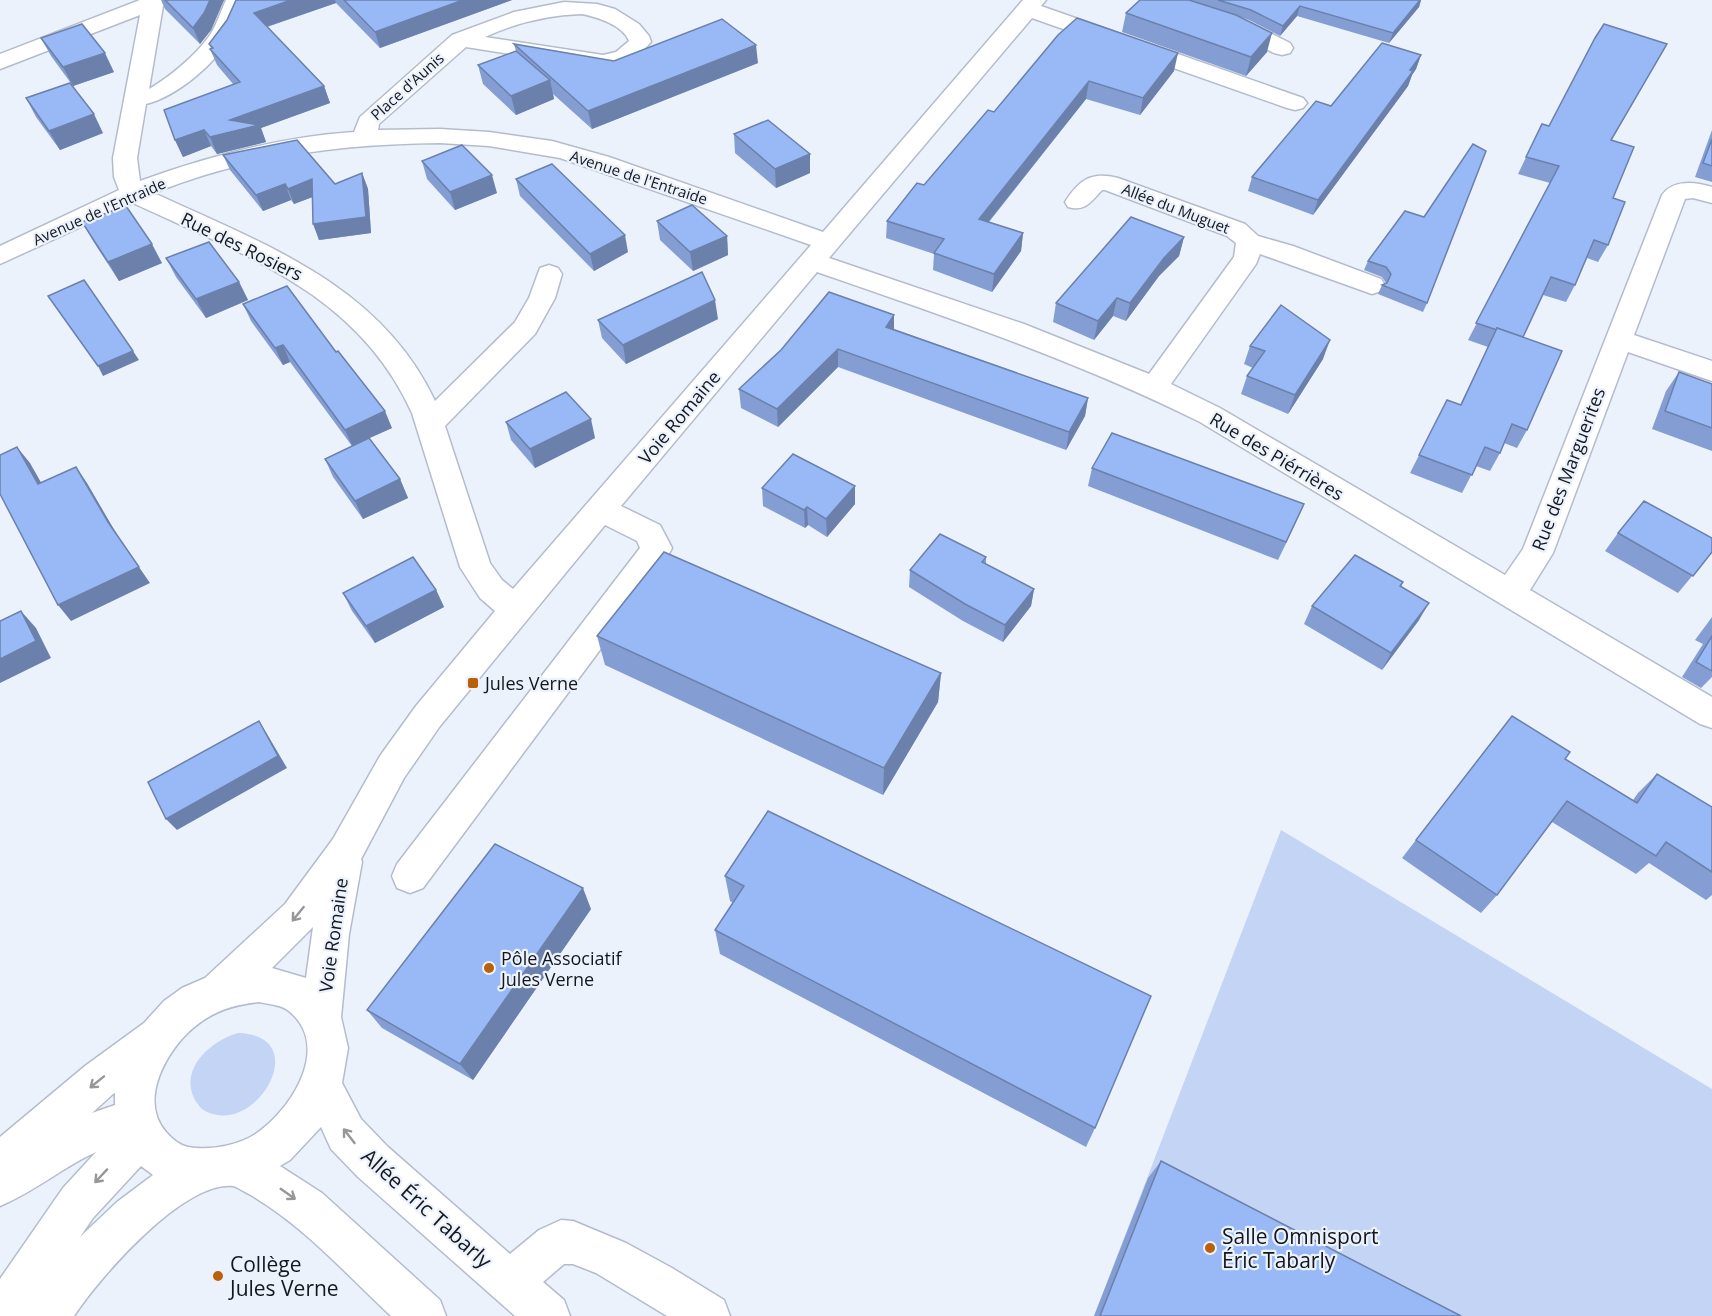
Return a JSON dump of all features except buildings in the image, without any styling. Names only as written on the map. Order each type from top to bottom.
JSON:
[{"type":"street","points":[[136,100],[155,95],[166,89],[207,53],[221,35],[237,0]]},
{"type":"street","points":[[1158,0],[1240,27],[1282,48]]},
{"type":"street","points":[[133,194],[126,177],[125,158],[156,1]]},
{"type":"street","points":[[0,62],[156,1]]},
{"type":"street","points":[[1031,4],[1295,103]]},
{"type":"street","name":"Voie Romaine","points":[[139,1127],[135,1096],[140,1071],[160,1034],[187,1008],[219,990],[298,916],[346,851],[392,767],[428,716],[515,609],[1031,4]]},
{"type":"street","name":"Place d'Aunis","points":[[364,138],[368,122],[460,40],[510,21],[552,9],[572,7],[597,9],[608,13],[635,30],[640,42],[626,57],[603,62],[460,40]]},
{"type":"street","name":"Avenue de l'Entraide","points":[[0,256],[133,194],[204,168],[257,154],[310,144],[420,135],[476,137],[536,146],[594,160],[820,251]]},
{"type":"street","name":"Allée du Muguet","points":[[1077,202],[1096,182],[1109,183],[1236,230],[1249,242],[1246,258],[1155,386]]},
{"type":"street","name":"Rue des Marguerites","points":[[1510,594],[1537,553],[1674,195],[1683,190],[1699,190],[1712,195]]},
{"type":"street","name":"Rue des Rosiers","points":[[133,194],[294,269],[341,303],[386,345],[415,388],[430,422],[476,567],[491,589],[515,609]]},
{"type":"street","points":[[1249,242],[1284,252],[1372,285]]},
{"type":"street","name":"Rue des Piérrières","points":[[820,251],[1155,386],[1210,416],[1712,714]]},
{"type":"street","points":[[430,422],[525,328],[542,298],[549,274]]},
{"type":"street","points":[[1620,340],[1712,371]]},
{"type":"street","points":[[410,876],[652,556],[656,548],[649,534],[601,510]]},
{"type":"street","name":"Voie Romaine","points":[[48,1316],[93,1253],[122,1224],[150,1201],[218,1167],[266,1153],[290,1134],[313,1105],[322,1086],[329,1054],[321,1019],[333,917],[346,851]]},
{"type":"street","name":"Voie Romaine","points":[[219,990],[250,983],[277,985],[299,995],[321,1019]]},
{"type":"street","points":[[0,1164],[99,1080],[160,1034]]},
{"type":"street","name":"Allée Éric Tabarly","points":[[322,1086],[346,1134],[366,1155],[548,1316]]},
{"type":"street","points":[[139,1127],[163,1157],[180,1166],[218,1167],[284,1191],[307,1208],[424,1316]]},
{"type":"street","points":[[0,1185],[76,1139],[101,1128],[139,1127]]},
{"type":"street","points":[[1,1316],[78,1203],[139,1127]]},
{"type":"street","points":[[71,1316],[105,1262],[150,1201]]},
{"type":"street","points":[[511,1283],[550,1248],[563,1241],[573,1241],[598,1251],[708,1316]]},
{"type":"shaded area","points":[[1281,830],[1712,1089],[1712,1316],[1094,1316]]},
{"type":"shaded area","points":[[238,1033],[261,1038],[272,1049],[275,1065],[270,1082],[259,1098],[244,1110],[226,1115],[207,1112],[196,1102],[191,1089],[194,1067],[208,1049]]},
{"type":"place","name":"Jules Verne","points":[[473,683]]},
{"type":"place","name":"Pôle Associatif Jules Verne","points":[[489,968]]},
{"type":"place","name":"Salle Omnisport Éric Tabarly","points":[[1210,1248]]},
{"type":"place","name":"Collège Jules Verne","points":[[218,1276]]}]
